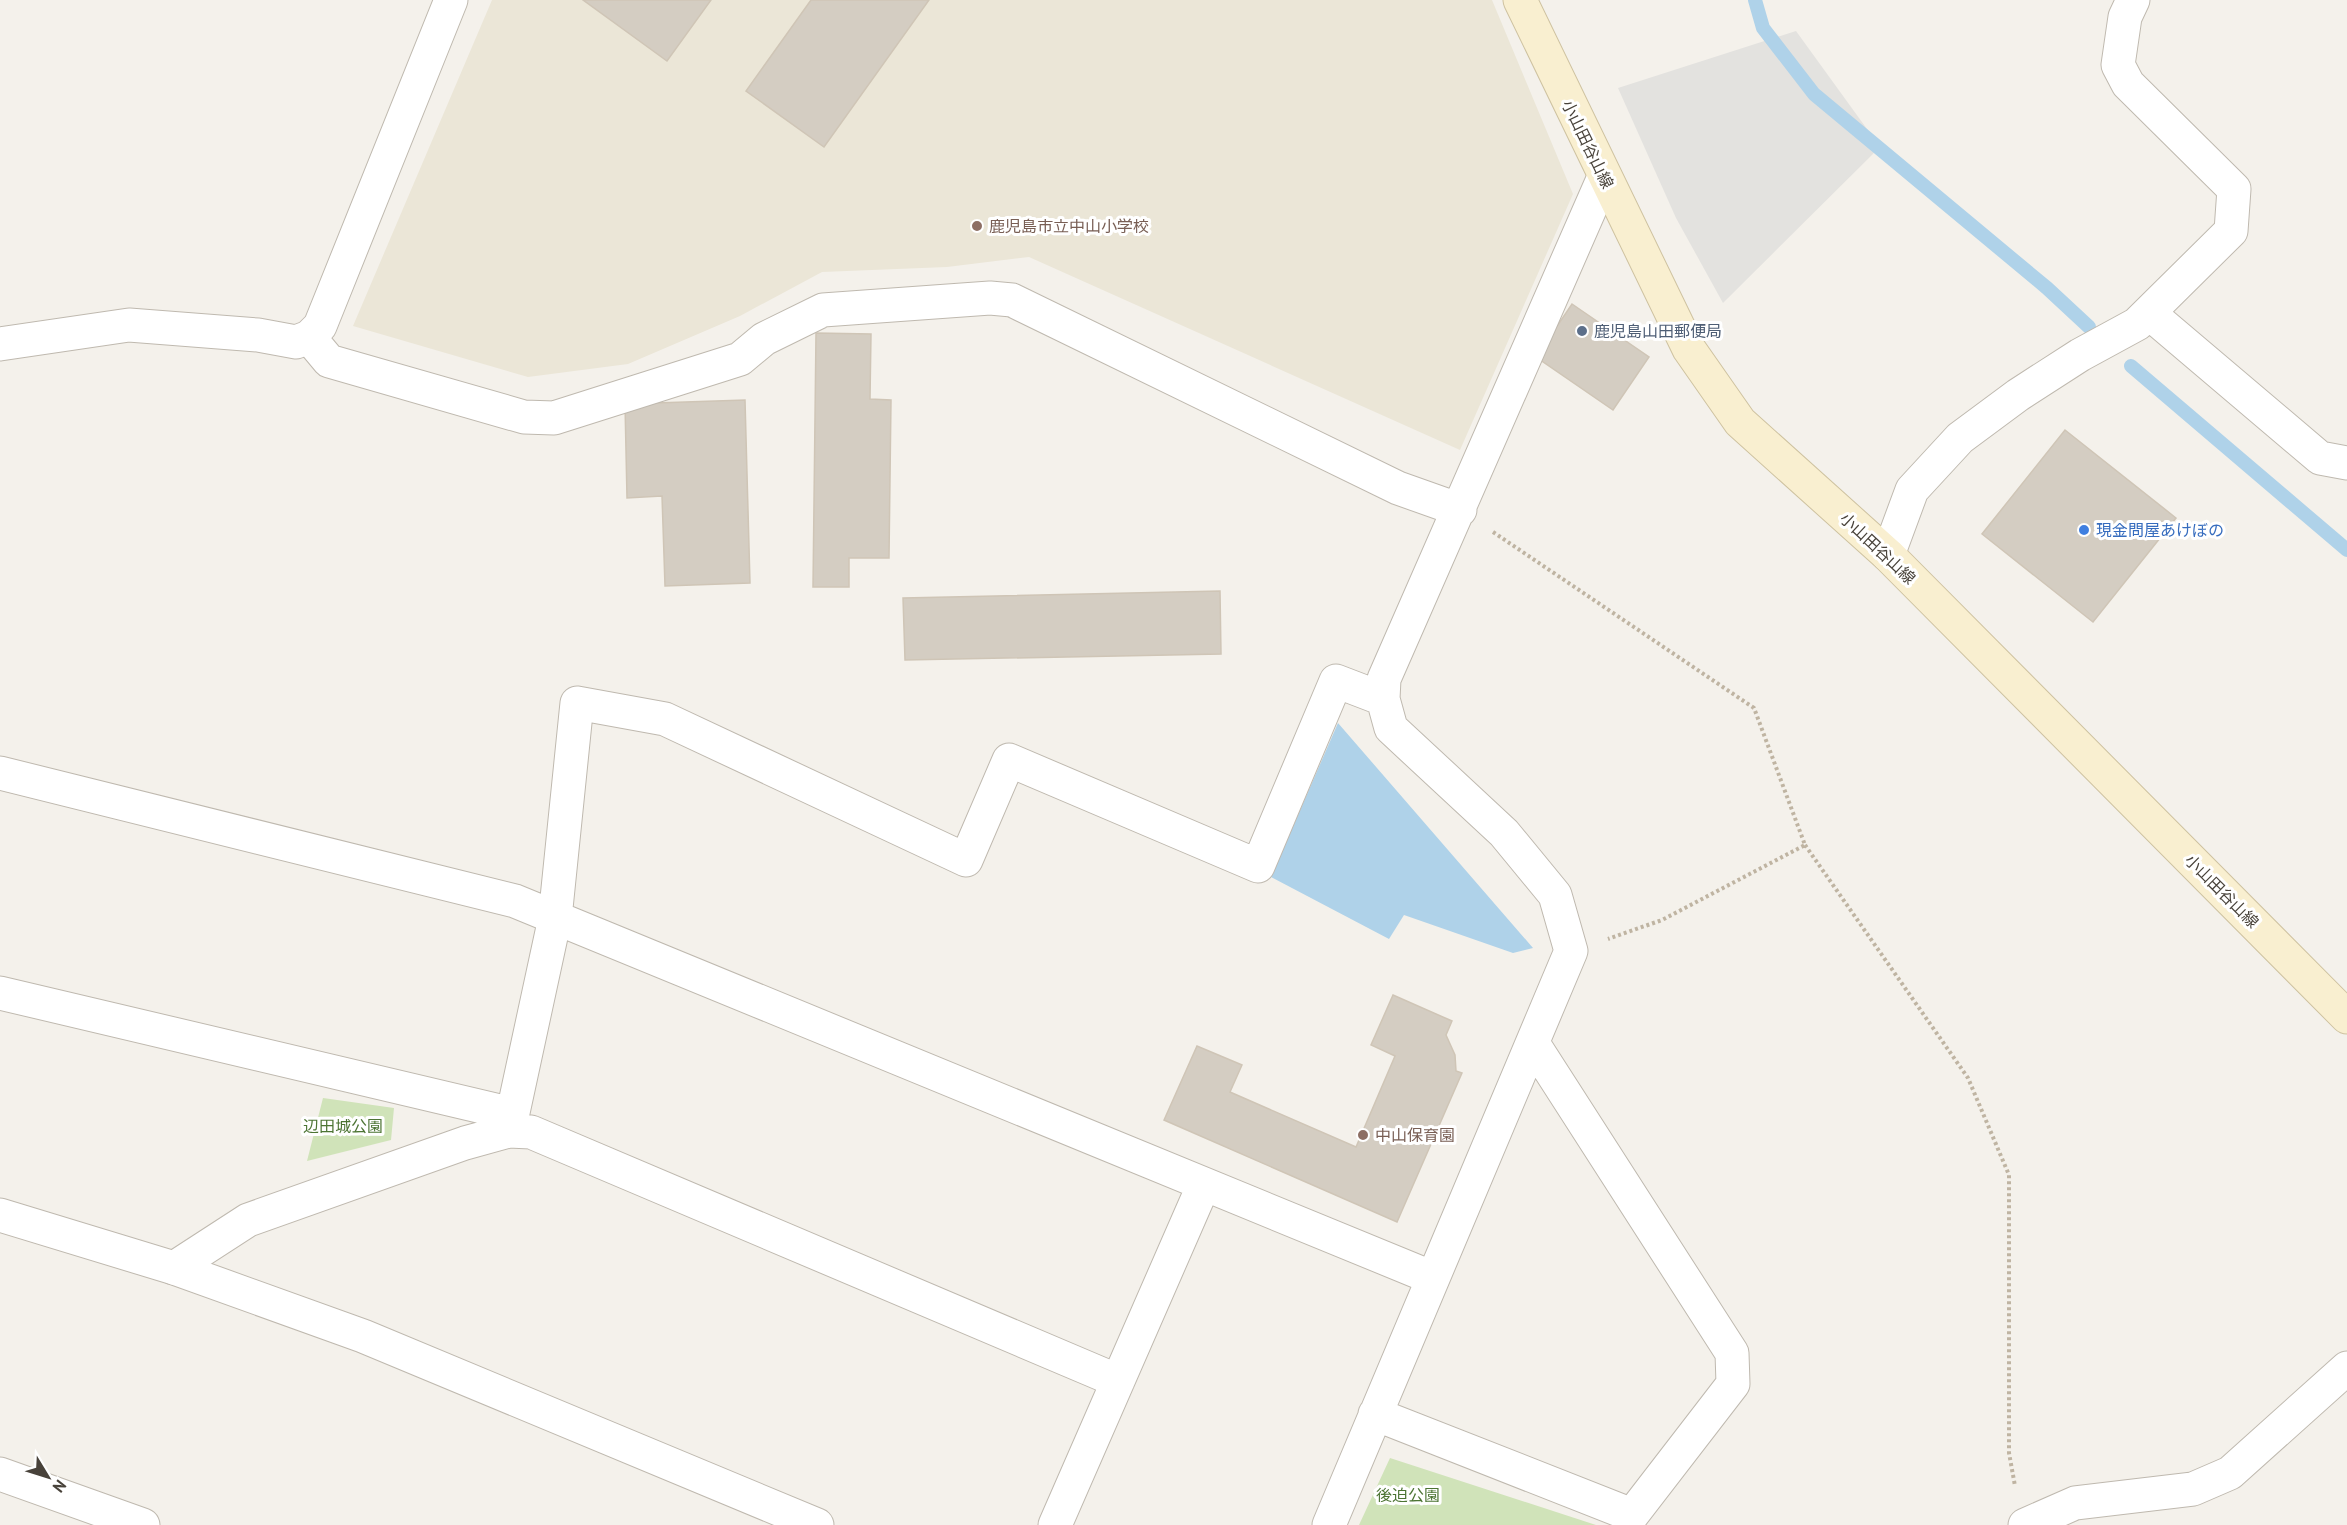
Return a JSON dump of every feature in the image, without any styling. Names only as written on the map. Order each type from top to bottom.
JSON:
[{"type":"main road","name":"小山田谷山線","points":[[1520,0],[1689,349],[1740,422],[1888,555],[2347,1017]]},
{"type":"street","points":[[0,344],[129,325],[258,335],[296,342],[309,337],[320,326],[451,0]]},
{"type":"street","points":[[1888,555],[1912,490],[1960,438],[2018,395],[2080,355],[2137,324],[2231,231],[2234,189],[2128,84],[2118,65],[2125,17],[2133,0]]},
{"type":"street","points":[[1329,1525],[1534,1045],[1571,951],[1556,895],[1504,833],[1391,728],[1383,699],[1384,679],[1604,177]]},
{"type":"street","points":[[309,337],[329,361],[524,417],[554,418],[740,359],[764,339],[823,310],[979,298],[1012,300],[1398,488],[1460,510]]},
{"type":"street","points":[[2148,313],[2320,459],[2347,463]]},
{"type":"street","points":[[511,1123],[555,918],[577,703],[665,719],[966,860],[1009,760],[1258,866],[1336,681],[1383,699]]},
{"type":"street","points":[[0,772],[515,901],[1433,1278]]},
{"type":"street","points":[[0,993],[511,1123],[1118,1381]]},
{"type":"street","points":[[1375,1414],[1632,1515],[1733,1384],[1732,1353],[1534,1045]]},
{"type":"street","points":[[174,1268],[248,1220],[465,1143],[511,1123]]},
{"type":"street","points":[[1055,1525],[1204,1184]]},
{"type":"street","points":[[0,1215],[174,1268],[363,1336],[818,1525]]},
{"type":"street","points":[[2021,1510],[2193,1489],[2230,1473],[2347,1368]]},
{"type":"street","points":[[0,1474],[144,1525]]},
{"type":"path","points":[[1460,510],[1754,708],[1804,845],[1968,1078],[2008,1175],[2009,1453],[2021,1510]]},
{"type":"path","points":[[1571,951],[1662,920],[1804,845]]},
{"type":"shaded area","name":"鹿児島市立中山小学校","points":[[492,0],[1492,0],[1573,194],[1460,450],[1029,257],[947,267],[822,272],[740,316],[628,364],[528,377],[353,326]]},
{"type":"shaded area","points":[[1796,31],[1880,147],[1723,303],[1676,218],[1618,88]]},
{"type":"green space","name":"辺田城公園","points":[[323,1098],[394,1108],[391,1140],[307,1161]]},
{"type":"green space","name":"後迫公園","points":[[1390,1458],[1596,1525],[1359,1525]]},
{"type":"water","points":[[1338,723],[1533,948],[1513,953],[1404,915],[1389,939],[1271,877]]},
{"type":"building","points":[[583,0],[711,0],[667,61]]},
{"type":"building","points":[[811,0],[929,0],[824,147],[746,91]]},
{"type":"building","name":"鹿児島山田郵便局","points":[[1572,304],[1649,357],[1613,410],[1536,357]]},
{"type":"building","points":[[816,333],[871,334],[870,399],[891,400],[889,558],[849,558],[849,587],[813,587]]},
{"type":"building","points":[[745,400],[750,583],[665,586],[662,496],[627,498],[625,404]]},
{"type":"building","points":[[2065,430],[2176,518],[2093,622],[1982,534]]},
{"type":"building","points":[[1220,591],[1221,654],[905,660],[903,598]]},
{"type":"building","points":[[1393,995],[1452,1021],[1446,1035],[1455,1055],[1456,1071],[1462,1073],[1397,1222],[1164,1120],[1197,1046],[1242,1065],[1230,1092],[1356,1147],[1395,1056],[1371,1045]]},
{"type":"waterway","points":[[1755,0],[1763,28],[1814,94],[2047,288],[2089,327]]},
{"type":"waterway","points":[[2131,366],[2347,550]]},
{"type":"place","name":"鹿児島市立中山小学校","points":[[977,226]]},
{"type":"place","name":"鹿児島山田郵便局","points":[[1582,331]]},
{"type":"place","name":"現金問屋あけぼの","points":[[2084,530]]},
{"type":"place","name":"中山保育園","points":[[1363,1135]]}]
